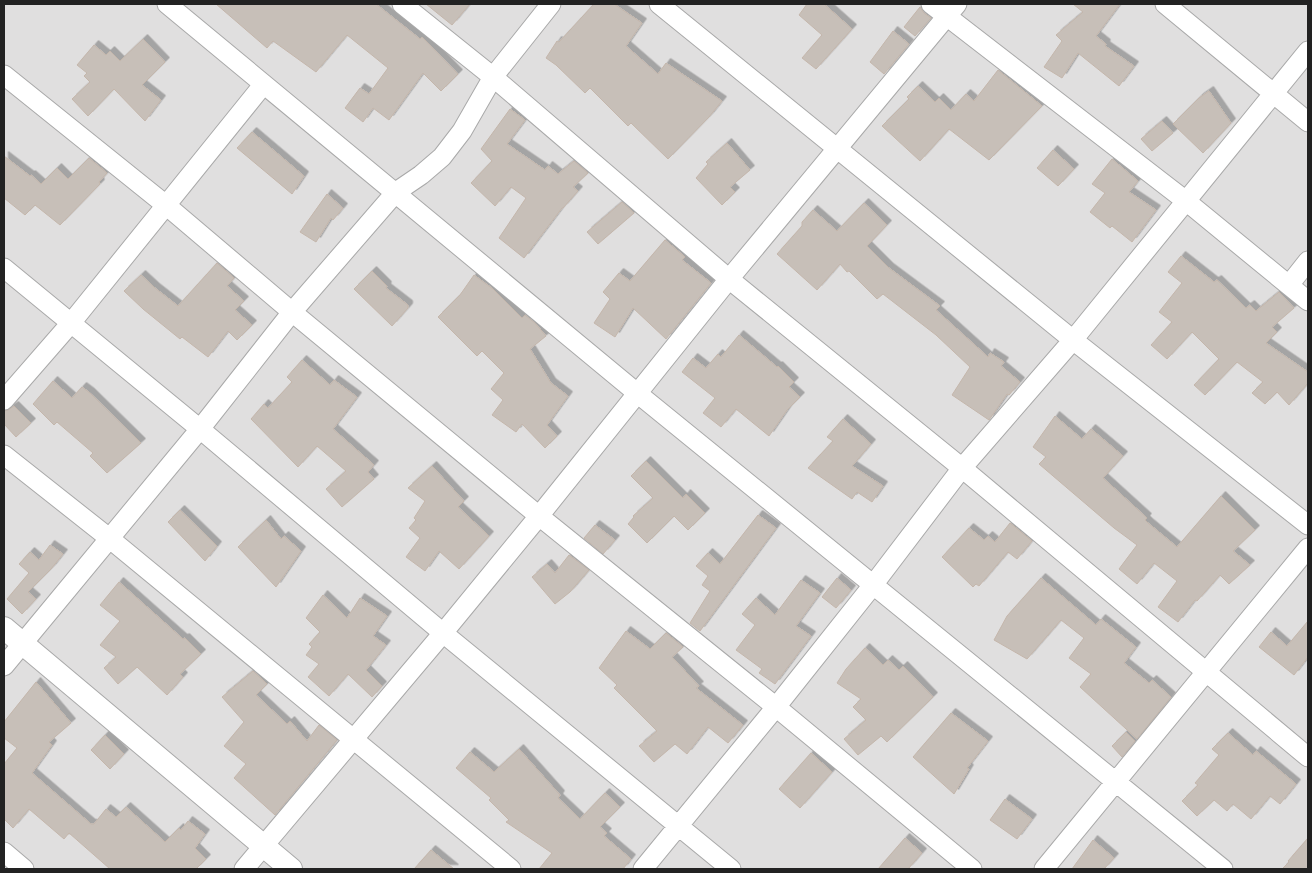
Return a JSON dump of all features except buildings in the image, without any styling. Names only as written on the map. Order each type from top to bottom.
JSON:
[{"type":"street","points":[[167,4],[637,393],[1223,869]]},
{"type":"street","points":[[402,4],[493,77],[729,280],[962,468],[1308,757]]},
{"type":"street","points":[[4,666],[200,429],[292,312],[396,192],[421,175],[442,157],[462,132],[493,77],[551,4]]},
{"type":"street","points":[[659,4],[1073,340],[1308,525]]},
{"type":"street","points":[[931,4],[952,10],[1308,300]]},
{"type":"street","points":[[1165,4],[1308,122]]},
{"type":"street","points":[[244,869],[539,516],[729,280],[952,10]]},
{"type":"street","points":[[643,869],[776,707],[873,585],[962,468],[1073,340],[1308,51]]},
{"type":"street","points":[[4,75],[167,206],[539,516],[776,707],[972,869]]},
{"type":"street","points":[[4,400],[71,323],[263,85]]},
{"type":"street","points":[[1289,285],[1308,261]]},
{"type":"street","points":[[4,268],[200,429],[442,633],[731,869]]},
{"type":"street","points":[[4,456],[109,538],[511,869]]},
{"type":"street","points":[[1044,869],[1308,548]]},
{"type":"street","points":[[4,628],[291,869]]},
{"type":"street","points":[[4,852],[24,869]]},
{"type":"shaded area","points":[[4,4],[1308,4],[1308,869],[4,869]]}]
